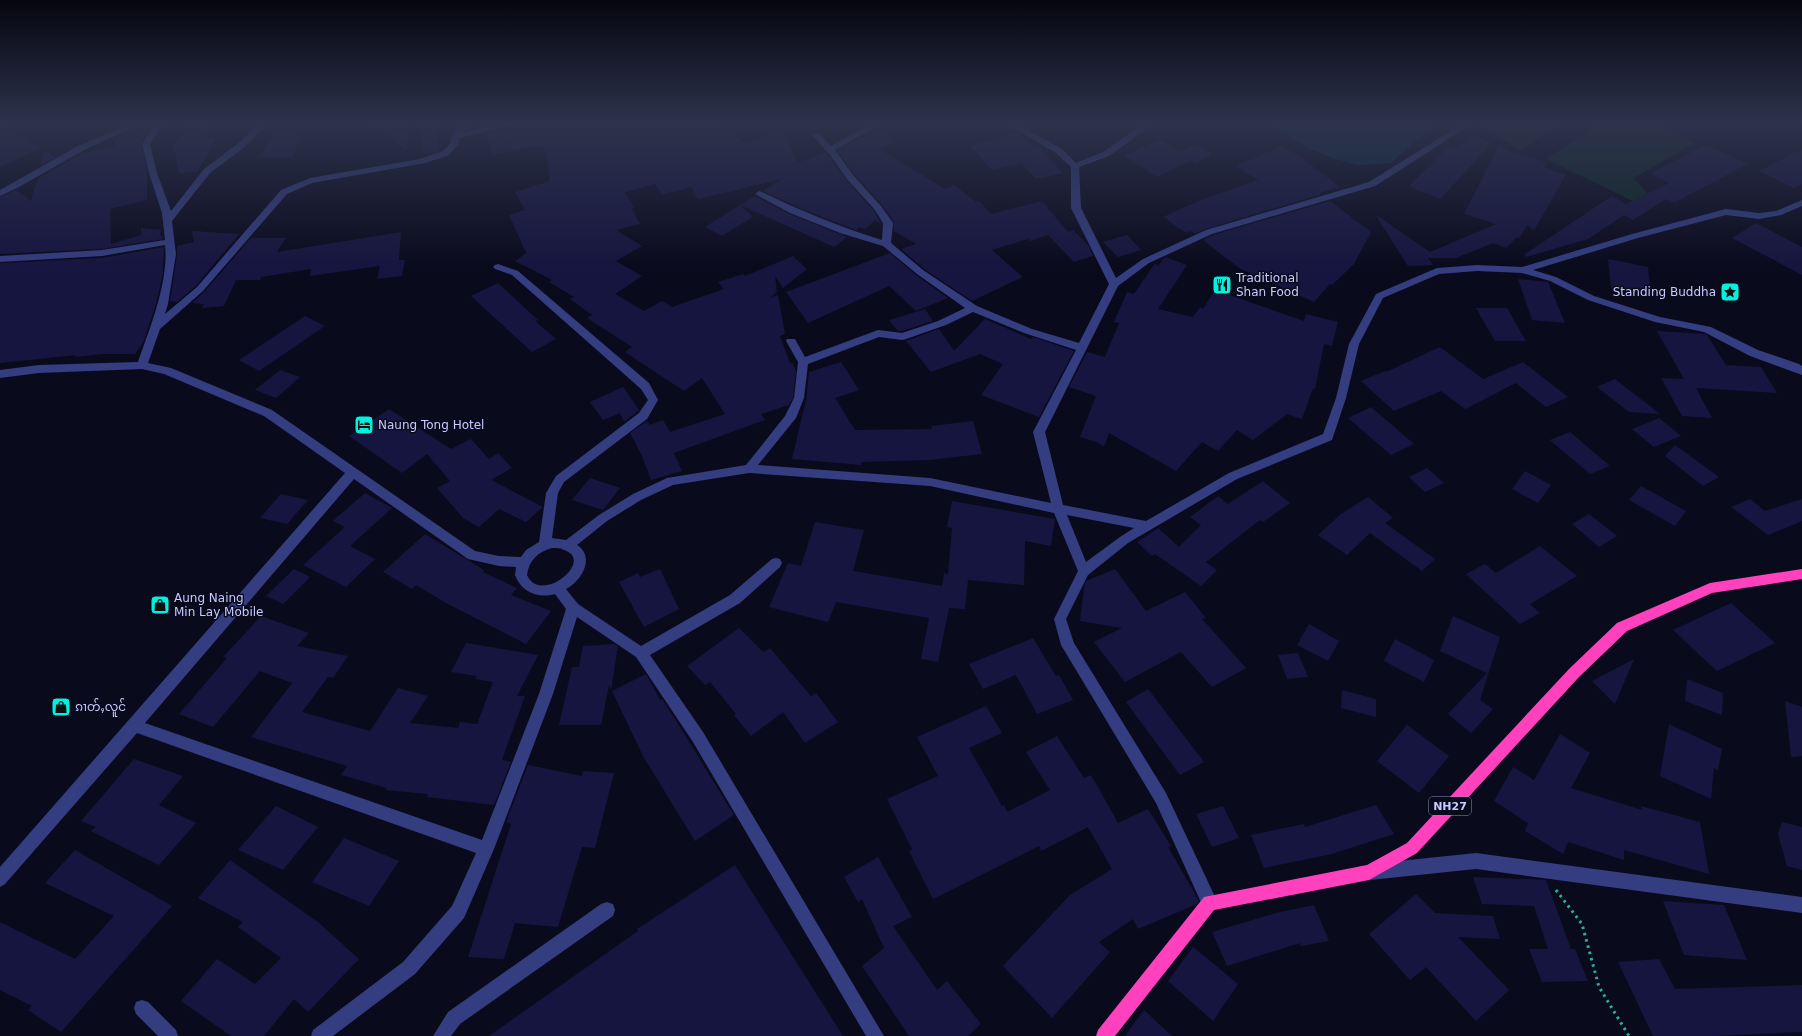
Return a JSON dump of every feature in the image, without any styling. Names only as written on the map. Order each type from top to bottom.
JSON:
[{"type":"highway","name":"NH27","points":[[1210,903],[1369,872],[1412,848],[1574,673],[1622,627],[1710,588],[1802,574]]},
{"type":"highway","points":[[1104,1036],[1210,903]]},
{"type":"street","points":[[0,193],[25,182],[44,170]]},
{"type":"street","points":[[142,365],[163,304],[170,254],[167,213],[152,170]]},
{"type":"street","points":[[168,220],[208,170]]},
{"type":"street","points":[[154,328],[200,289],[284,192],[310,181],[370,170]]},
{"type":"street","points":[[845,170],[878,208],[888,223],[886,244]]},
{"type":"street","points":[[1075,170],[1076,208],[1114,284]]},
{"type":"street","points":[[1084,570],[1058,509],[1039,432],[1114,284],[1146,262],[1209,232],[1372,184],[1394,170]]},
{"type":"street","points":[[759,194],[793,211],[843,231],[886,244],[920,272],[973,308],[1028,331],[1082,348]]},
{"type":"street","points":[[1522,270],[1635,236],[1726,212],[1759,216],[1778,213],[1802,203]]},
{"type":"street","points":[[1791,208],[1802,212]]},
{"type":"street","points":[[0,258],[102,253],[169,242]]},
{"type":"street","points":[[498,267],[515,273],[645,386],[653,400],[643,416],[560,479],[552,493],[545,545]]},
{"type":"street","points":[[1210,903],[1161,798],[1068,646],[1060,619],[1084,570],[1124,540],[1233,476],[1328,437],[1341,398],[1354,344],[1379,296],[1437,271],[1477,268],[1522,270],[1553,279],[1591,298],[1659,320],[1707,329],[1754,353],[1795,367],[1802,371]]},
{"type":"street","points":[[803,362],[878,333],[902,337],[942,323],[973,308]]},
{"type":"street","points":[[749,469],[790,418],[799,398],[803,362],[791,341]]},
{"type":"street","points":[[0,374],[39,369],[142,365],[167,371],[268,413],[472,555],[499,561],[523,562]]},
{"type":"street","points":[[569,545],[602,518],[637,496],[671,481],[749,469],[930,482],[1147,526]]},
{"type":"street","points":[[0,879],[353,472]]},
{"type":"street","points":[[552,543],[569,545],[580,555],[580,568],[575,577],[558,588],[546,591],[536,590],[528,586],[521,575],[523,562],[529,554],[545,545],[552,543]]},
{"type":"street","points":[[641,653],[735,599],[776,564]]},
{"type":"street","points":[[558,588],[573,608],[641,653],[698,737],[876,1036]]},
{"type":"street","points":[[319,1036],[409,968],[458,912],[486,849],[546,694],[573,608]]},
{"type":"street","points":[[134,726],[486,849]]},
{"type":"street","points":[[1369,872],[1476,861],[1802,906]]},
{"type":"street","points":[[441,1036],[454,1018],[607,910]]},
{"type":"street","points":[[142,1008],[170,1036]]},
{"type":"path","points":[[1544,871],[1582,924],[1599,987],[1629,1036]]},
{"type":"green space","points":[[1569,170],[1647,170],[1634,178],[1647,193],[1635,202]]},
{"type":"building","points":[[52,170],[147,170],[147,200],[110,209],[111,244],[141,235],[141,228],[161,230],[160,234],[163,239],[102,249],[0,254],[0,197],[16,190],[31,201],[37,179]]},
{"type":"building","points":[[178,170],[198,170],[198,171],[179,173]]},
{"type":"building","points":[[549,170],[839,170],[874,211],[881,224],[875,220],[865,229],[859,227],[856,230],[807,211],[763,191],[782,179],[698,199],[692,187],[662,195],[655,184],[625,192],[634,208],[632,209],[640,224],[616,230],[642,246],[616,261],[642,276],[615,294],[644,311],[662,301],[672,307],[724,289],[718,282],[743,274],[745,276],[793,256],[807,269],[783,288],[775,276],[777,292],[770,298],[778,295],[785,334],[780,336],[790,363],[793,363],[796,371],[793,398],[789,405],[761,414],[765,420],[674,453],[682,471],[651,480],[642,456],[630,433],[647,421],[650,425],[663,420],[670,432],[725,414],[702,378],[684,391],[625,352],[632,347],[587,318],[592,315],[570,299],[574,297],[549,282],[552,280],[515,261],[526,253],[509,215],[525,210],[515,192],[550,181]]},
{"type":"building","points":[[851,170],[915,170],[945,189],[954,185],[976,202],[979,201],[991,214],[1042,201],[1068,232],[1073,230],[1089,246],[1093,256],[1074,262],[1048,235],[1030,241],[1028,239],[992,250],[1023,277],[972,301],[924,269],[901,249],[916,244],[894,231],[894,222],[882,205]]},
{"type":"building","points":[[1028,170],[1061,170],[1063,173],[1036,179]]},
{"type":"building","points":[[1147,170],[1170,170],[1157,177]]},
{"type":"building","points":[[1243,170],[1318,170],[1340,187],[1320,193],[1322,194],[1206,229],[1195,234],[1191,231],[1186,233],[1163,217],[1201,200],[1258,180]]},
{"type":"building","points":[[1425,170],[1467,170],[1440,199],[1409,186]]},
{"type":"building","points":[[1486,170],[1553,170],[1566,175],[1534,230],[1527,225],[1519,238],[1517,237],[1506,248],[1493,243],[1456,258],[1428,258],[1433,265],[1408,266],[1375,214],[1430,252],[1496,224],[1464,214]]},
{"type":"building","points":[[1656,170],[1735,170],[1674,203],[1666,199],[1633,220],[1624,215],[1588,239],[1526,257],[1525,254],[1612,196],[1626,204],[1669,183],[1651,173]]},
{"type":"building","points":[[1802,170],[1802,184],[1794,188],[1759,171]]},
{"type":"building","points":[[755,196],[789,214],[847,237],[834,247],[740,205]]},
{"type":"building","points":[[1330,201],[1371,232],[1354,264],[1332,285],[1330,284],[1314,302],[1239,268],[1203,240],[1213,235]]},
{"type":"building","points":[[740,205],[753,217],[722,236],[705,227]]},
{"type":"building","points":[[1756,223],[1802,247],[1802,275],[1732,238]]},
{"type":"building","points":[[192,231],[239,234],[196,286],[177,302],[170,301],[177,246],[194,242]]},
{"type":"building","points":[[401,232],[399,260],[405,260],[402,276],[377,279],[380,266],[310,276],[311,269],[261,277],[260,280],[236,280],[224,306],[202,308],[204,304],[192,303],[204,292],[251,238],[286,238],[277,252]]},
{"type":"building","points":[[1127,235],[1141,250],[1118,257],[1103,242]]},
{"type":"building","points":[[164,247],[163,273],[156,304],[144,341],[135,354],[102,354],[75,357],[76,355],[0,363],[0,263],[102,258]]},
{"type":"building","points":[[890,253],[916,275],[948,298],[916,311],[889,286],[808,323],[786,292]]},
{"type":"building","points":[[1165,257],[1187,265],[1158,309],[1193,317],[1200,307],[1203,309],[1215,290],[1304,321],[1306,314],[1338,322],[1332,346],[1324,344],[1315,389],[1313,388],[1302,419],[1287,414],[1253,440],[1237,430],[1218,451],[1202,442],[1176,471],[1109,433],[1104,447],[1097,442],[1080,437],[1096,396],[1069,387],[1087,352],[1105,357],[1119,323],[1114,322],[1127,292],[1134,294],[1155,263],[1158,266]]},
{"type":"building","points":[[1608,259],[1648,267],[1651,297],[1611,288]]},
{"type":"building","points":[[1518,279],[1548,282],[1565,323],[1532,320]]},
{"type":"building","points":[[498,283],[538,320],[535,321],[556,339],[532,352],[471,296]]},
{"type":"building","points":[[1476,308],[1507,308],[1526,341],[1495,341]]},
{"type":"building","points":[[925,309],[933,321],[898,331],[889,320]]},
{"type":"building","points":[[305,316],[325,326],[259,371],[239,360]]},
{"type":"building","points":[[985,319],[1031,339],[1033,337],[1074,351],[1039,417],[981,395],[1003,364],[980,354],[931,372],[906,341],[939,329],[954,351]]},
{"type":"building","points":[[1657,331],[1707,335],[1726,365],[1761,367],[1777,393],[1696,388],[1712,418],[1682,416],[1661,378],[1684,379]]},
{"type":"building","points":[[1440,347],[1483,379],[1523,362],[1568,397],[1546,407],[1516,383],[1465,409],[1441,391],[1394,411],[1361,381],[1385,371],[1386,372]]},
{"type":"building","points":[[841,362],[859,390],[835,398],[855,430],[932,429],[931,426],[973,421],[982,454],[929,460],[861,462],[861,465],[792,459],[806,400],[809,372]]},
{"type":"building","points":[[280,370],[300,377],[276,398],[255,390]]},
{"type":"building","points":[[1615,379],[1660,414],[1629,412],[1597,387]]},
{"type":"building","points":[[623,387],[639,410],[624,422],[620,413],[603,420],[590,402]]},
{"type":"building","points":[[1371,407],[1414,444],[1391,455],[1348,418]]},
{"type":"building","points":[[389,409],[451,449],[471,439],[489,459],[498,453],[512,468],[491,480],[543,507],[526,522],[499,509],[479,527],[463,518],[437,488],[450,481],[427,454],[402,473],[349,436]]},
{"type":"building","points":[[1659,418],[1681,436],[1654,447],[1632,429]]},
{"type":"building","points":[[1570,432],[1610,466],[1590,474],[1550,440]]},
{"type":"building","points":[[1675,445],[1719,477],[1703,486],[1665,456]]},
{"type":"building","points":[[1427,468],[1444,483],[1425,492],[1409,477]]},
{"type":"building","points":[[1525,471],[1551,485],[1538,503],[1512,489]]},
{"type":"building","points":[[590,478],[620,488],[603,510],[572,500]]},
{"type":"building","points":[[1263,481],[1290,503],[1263,522],[1260,520],[1206,562],[1217,570],[1201,586],[1155,554],[1152,556],[1137,542],[1158,528],[1179,547],[1201,525],[1190,517],[1218,496],[1228,504]]},
{"type":"building","points":[[1641,486],[1686,511],[1675,526],[1629,500]]},
{"type":"building","points":[[365,493],[392,508],[350,546],[375,559],[346,587],[303,565],[345,527],[333,521]]},
{"type":"building","points":[[281,494],[308,500],[287,524],[260,518]]},
{"type":"building","points":[[1368,497],[1393,518],[1385,523],[1435,559],[1422,571],[1370,533],[1347,555],[1318,535],[1341,514]]},
{"type":"building","points":[[1750,499],[1765,511],[1802,499],[1802,521],[1768,535],[1731,507]]},
{"type":"building","points":[[952,501],[1055,519],[1051,546],[1025,541],[1024,585],[968,580],[965,609],[949,608],[938,662],[921,659],[929,618],[836,602],[828,622],[769,607],[788,563],[801,566],[815,522],[864,530],[853,571],[942,586],[944,573],[948,574],[952,528],[947,527]]},
{"type":"building","points":[[1589,514],[1617,536],[1599,547],[1572,524]]},
{"type":"building","points":[[425,534],[484,570],[483,572],[517,588],[511,595],[551,611],[526,644],[446,603],[416,585],[412,589],[383,572]]},
{"type":"building","points":[[1540,546],[1577,576],[1530,604],[1540,613],[1520,624],[1466,574],[1485,564],[1496,573]]},
{"type":"building","points":[[294,569],[310,577],[283,604],[266,596]]},
{"type":"building","points":[[660,569],[679,609],[644,627],[619,582],[638,573],[640,577]]},
{"type":"building","points":[[1115,569],[1146,611],[1185,592],[1206,618],[1202,619],[1246,668],[1212,687],[1181,652],[1125,682],[1094,642],[1122,628],[1080,621],[1086,581]]},
{"type":"building","points":[[1731,603],[1775,643],[1717,671],[1673,630]]},
{"type":"building","points":[[261,616],[309,633],[297,646],[348,656],[333,678],[328,677],[302,712],[370,731],[398,688],[428,696],[410,723],[458,728],[460,722],[477,724],[493,682],[475,679],[477,676],[451,672],[466,643],[538,655],[517,696],[525,696],[502,760],[511,762],[494,805],[427,797],[428,794],[385,790],[387,788],[341,775],[347,766],[251,737],[292,683],[260,671],[213,727],[179,714],[227,658],[223,657]]},
{"type":"building","points":[[1453,616],[1500,637],[1480,700],[1493,709],[1471,733],[1448,714],[1487,673],[1440,651]]},
{"type":"building","points":[[1309,624],[1339,641],[1328,661],[1297,645]]},
{"type":"building","points":[[739,628],[763,652],[770,648],[811,696],[816,693],[838,722],[805,743],[783,712],[751,736],[734,715],[736,714],[710,682],[705,685],[687,666]]},
{"type":"building","points":[[1033,638],[1056,676],[1059,675],[1073,700],[1037,714],[1016,675],[983,689],[969,664]]},
{"type":"building","points":[[1395,639],[1434,660],[1424,682],[1384,661]]},
{"type":"building","points":[[614,644],[618,646],[611,690],[609,685],[601,725],[559,725],[572,667],[579,667],[583,646]]},
{"type":"building","points":[[1298,653],[1308,677],[1287,679],[1278,655]]},
{"type":"building","points":[[1634,659],[1615,704],[1592,681]]},
{"type":"building","points":[[646,674],[660,700],[662,699],[675,719],[734,815],[695,841],[643,756],[612,691]]},
{"type":"building","points":[[1687,679],[1723,693],[1722,715],[1685,701]]},
{"type":"building","points":[[1148,689],[1204,762],[1180,775],[1126,702]]},
{"type":"building","points":[[1342,690],[1376,699],[1376,717],[1341,708]]},
{"type":"building","points":[[1785,701],[1802,707],[1802,756],[1791,757]]},
{"type":"building","points":[[986,706],[1002,733],[969,748],[1002,806],[1004,805],[1007,812],[1050,790],[1026,752],[1057,736],[1084,778],[1091,775],[1118,823],[1148,809],[1171,846],[1168,847],[1199,901],[1197,904],[1138,929],[1133,919],[1099,942],[1110,952],[1052,1018],[1003,966],[1070,895],[1112,869],[1088,827],[1041,851],[1039,846],[933,899],[909,851],[912,849],[887,799],[938,776],[917,737]]},
{"type":"building","points":[[1669,724],[1722,749],[1718,770],[1714,768],[1711,799],[1660,776]]},
{"type":"building","points":[[1407,725],[1449,756],[1419,793],[1377,761]]},
{"type":"building","points":[[1560,734],[1590,753],[1571,788],[1642,810],[1641,806],[1700,822],[1709,874],[1624,850],[1624,860],[1568,842],[1563,854],[1525,831],[1528,823],[1494,801],[1513,767],[1534,780]]},
{"type":"building","points":[[134,759],[183,776],[159,805],[196,823],[159,865],[91,831],[96,827],[81,821]]},
{"type":"building","points":[[528,765],[582,776],[583,771],[614,773],[595,848],[582,847],[558,927],[515,923],[504,959],[468,957],[511,824],[506,822]]},
{"type":"building","points":[[1376,805],[1394,834],[1332,854],[1264,868],[1251,835],[1304,824],[1305,827]]},
{"type":"building","points":[[276,806],[318,827],[283,870],[238,850]]},
{"type":"building","points":[[1223,806],[1239,838],[1212,847],[1196,814]]},
{"type":"building","points":[[1782,822],[1802,827],[1802,870],[1787,866],[1778,834]]},
{"type":"building","points":[[344,838],[399,861],[369,906],[312,882]]},
{"type":"building","points":[[75,850],[172,906],[61,1032],[28,1010],[32,1006],[0,990],[0,922],[75,959],[114,916],[45,883]]},
{"type":"building","points":[[878,857],[912,917],[893,926],[937,990],[947,981],[981,1024],[968,1036],[909,1036],[862,966],[884,948],[862,899],[858,902],[844,877]]},
{"type":"building","points":[[230,860],[318,922],[359,959],[308,1012],[294,999],[264,1036],[231,1036],[181,1001],[217,959],[255,984],[281,958],[238,927],[243,922],[198,898]]},
{"type":"building","points":[[735,865],[843,1036],[489,1036],[638,931],[637,929]]},
{"type":"building","points":[[1473,877],[1546,880],[1571,949],[1575,949],[1588,981],[1542,982],[1529,949],[1548,949],[1534,906],[1482,904]]},
{"type":"building","points":[[1416,894],[1435,913],[1493,916],[1500,939],[1458,937],[1509,990],[1476,1021],[1426,967],[1410,980],[1369,934]]},
{"type":"building","points":[[1663,901],[1724,905],[1747,960],[1684,955]]},
{"type":"building","points":[[1314,905],[1329,941],[1301,946],[1300,943],[1227,966],[1212,932],[1276,913]]},
{"type":"building","points":[[1193,947],[1238,984],[1213,1021],[1168,981]]},
{"type":"building","points":[[1659,959],[1675,989],[1802,985],[1802,1032],[1714,1036],[1653,1036],[1618,962]]},
{"type":"building","points":[[1144,1010],[1172,1036],[1125,1036]]},
{"type":"place","name":"Traditional Shan Food","points":[[1222,285]]},
{"type":"place","name":"Standing Buddha","points":[[1730,292]]},
{"type":"place","name":"Naung Tong Hotel","points":[[364,425]]},
{"type":"place","name":"Aung Naing Min Lay Mobile","points":[[160,605]]},
{"type":"place","name":"ၵၢတ်ႇလူင်","points":[[61,707]]}]
